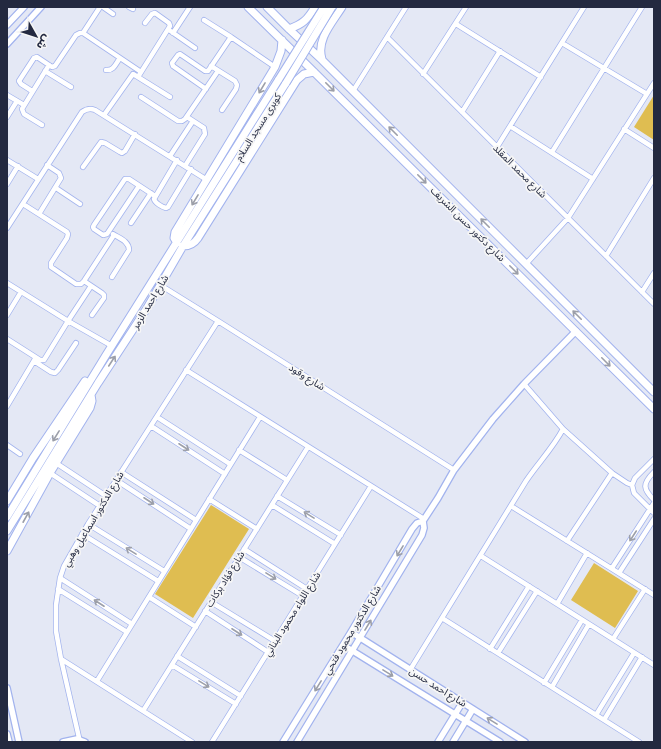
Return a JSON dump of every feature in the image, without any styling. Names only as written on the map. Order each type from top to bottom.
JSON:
[{"type":"main road","name":"شارع دكتور حسن الشريف","points":[[248,7],[654,409]]},
{"type":"main road","name":"شارع دكتور حسن الشريف","points":[[267,7],[322,60],[654,392]]},
{"type":"main road","points":[[289,29],[301,24],[309,17],[315,7]]},
{"type":"main road","name":"كوبرى مسجد السلام","points":[[282,81],[324,7]]},
{"type":"main road","name":"كوبرى مسجد السلام","points":[[180,244],[282,81],[332,7]]},
{"type":"main road","points":[[322,60],[320,48],[322,41],[342,7]]},
{"type":"main road","points":[[309,17],[309,26],[312,30],[317,33],[325,34]]},
{"type":"main road","name":"شارع احمد الزمر","points":[[282,40],[281,50],[275,67],[176,232],[174,238],[180,244],[188,246],[192,245],[198,238],[297,80],[308,73],[314,72]]},
{"type":"main road","points":[[275,67],[284,69],[290,73],[294,85]]},
{"type":"main road","points":[[490,246],[499,237]]},
{"type":"main road","name":"شارع احمد الزمر","points":[[7,551],[50,473],[90,408],[92,401],[91,394],[160,285],[180,244]]},
{"type":"main road","name":"شارع احمد الزمر","points":[[7,501],[33,458],[99,359],[106,355],[180,244]]},
{"type":"main road","points":[[543,299],[552,290]]},
{"type":"main road","points":[[7,516],[106,355]]},
{"type":"main road","points":[[7,532],[91,394]]},
{"type":"street","points":[[7,25],[24,7]]},
{"type":"street","points":[[7,44],[41,7]]},
{"type":"street","points":[[32,91],[20,83],[20,80],[35,57],[52,67],[55,66],[76,35],[83,33],[102,7],[113,14]]},
{"type":"street","points":[[173,33],[190,7]]},
{"type":"street","points":[[353,91],[406,7]]},
{"type":"street","points":[[423,74],[466,7]]},
{"type":"street","points":[[497,147],[584,7]]},
{"type":"street","points":[[552,152],[642,7]]},
{"type":"street","points":[[138,77],[170,26],[170,24],[156,14],[152,14],[145,23]]},
{"type":"street","points":[[204,20],[275,67]]},
{"type":"street","points":[[456,24],[541,77]]},
{"type":"street","points":[[168,30],[195,48]]},
{"type":"street","points":[[83,33],[141,72]]},
{"type":"street","points":[[206,89],[172,66],[172,64],[177,55],[180,54],[205,71],[208,71],[231,37]]},
{"type":"street","name":"شارع محمد المقلد","points":[[387,37],[654,304]]},
{"type":"street","points":[[562,43],[647,94]]},
{"type":"street","points":[[462,112],[500,51]]},
{"type":"street","points":[[106,70],[110,71],[113,69],[120,58]]},
{"type":"street","points":[[42,125],[23,112],[22,109],[49,65]]},
{"type":"street","points":[[211,66],[235,81],[237,85],[236,89],[222,110]]},
{"type":"street","points":[[141,97],[178,121],[184,121],[218,70]]},
{"type":"street","points":[[45,71],[71,86]]},
{"type":"street","points":[[104,115],[134,74],[170,97]]},
{"type":"street","points":[[526,264],[568,218],[654,83]]},
{"type":"street","points":[[7,95],[24,105]]},
{"type":"street","points":[[7,117],[17,101]]},
{"type":"street","points":[[7,228],[82,112],[87,109],[93,109],[104,115],[207,180]]},
{"type":"street","points":[[185,166],[206,134],[204,128],[187,117]]},
{"type":"street","points":[[170,156],[193,121]]},
{"type":"street","points":[[510,126],[593,179]]},
{"type":"street","points":[[624,130],[654,148]]},
{"type":"street","points":[[83,167],[101,142],[105,142],[122,153],[125,151],[135,134]]},
{"type":"street","points":[[7,160],[38,179]]},
{"type":"street","points":[[131,223],[176,160]]},
{"type":"street","points":[[39,214],[56,188],[61,176],[47,165]]},
{"type":"street","points":[[7,184],[18,166]]},
{"type":"street","points":[[139,186],[106,234],[103,235],[94,230],[93,226],[123,180],[129,179],[153,194],[155,201],[163,207],[167,207],[190,169]]},
{"type":"street","points":[[606,256],[654,178]]},
{"type":"street","points":[[56,188],[80,204]]},
{"type":"street","points":[[23,204],[66,231],[68,234],[51,263],[52,268],[76,284],[81,284],[84,281],[114,235]]},
{"type":"street","points":[[109,231],[126,242],[129,248],[112,277]]},
{"type":"street","points":[[642,292],[654,273]]},
{"type":"street","points":[[84,281],[102,292],[104,297],[92,315]]},
{"type":"street","points":[[7,283],[112,346]]},
{"type":"street","name":"شارع وقود","points":[[160,285],[454,470]]},
{"type":"street","points":[[35,360],[45,359],[68,320],[91,286]]},
{"type":"street","points":[[7,315],[21,292]]},
{"type":"street","name":"شارع الدكتور اسماعيل وهبي","points":[[82,741],[61,659],[56,631],[55,618],[60,578],[64,566],[88,524],[218,321]]},
{"type":"street","name":"شارع الدكتور محمود فتحي","points":[[283,742],[344,644],[412,529],[417,523],[423,520],[454,470],[483,432],[524,384],[576,332]]},
{"type":"street","points":[[7,339],[51,372],[55,373],[76,343]]},
{"type":"street","points":[[7,405],[35,360]]},
{"type":"street","points":[[186,370],[423,520]]},
{"type":"street","points":[[524,384],[563,429],[612,473],[632,485]]},
{"type":"street","points":[[97,681],[260,416]]},
{"type":"street","points":[[157,417],[230,464]]},
{"type":"street","points":[[151,426],[225,474]]},
{"type":"street","points":[[410,670],[533,470],[556,441],[563,429]]},
{"type":"street","points":[[8,447],[20,454]]},
{"type":"street","name":"شارع فؤاد بركات","points":[[143,711],[308,447]]},
{"type":"street","points":[[239,450],[287,480]]},
{"type":"street","points":[[652,511],[634,493],[632,485],[635,478],[654,459]]},
{"type":"street","points":[[56,463],[106,496]]},
{"type":"street","points":[[122,472],[196,520]]},
{"type":"street","points":[[612,568],[652,511],[654,502],[647,494],[646,487],[647,480],[654,472]]},
{"type":"street","points":[[50,473],[100,506]]},
{"type":"street","points":[[567,541],[612,473]]},
{"type":"street","points":[[116,480],[191,529]]},
{"type":"street","name":"شارع اللواء محمود البناني","points":[[212,742],[371,486]]},
{"type":"street","points":[[278,496],[341,535]]},
{"type":"street","points":[[209,499],[257,529]]},
{"type":"street","points":[[272,505],[335,544]]},
{"type":"street","points":[[511,506],[654,595]]},
{"type":"street","points":[[619,573],[654,518]]},
{"type":"street","name":"شارع الدكتور محمود فتحي","points":[[297,742],[422,535],[424,528],[423,520]]},
{"type":"street","points":[[88,524],[164,571]]},
{"type":"street","points":[[82,534],[158,581]]},
{"type":"street","points":[[244,549],[307,589]]},
{"type":"street","points":[[557,604],[587,553]]},
{"type":"street","points":[[481,556],[654,665]]},
{"type":"street","points":[[239,557],[303,596]]},
{"type":"street","points":[[60,578],[132,624]]},
{"type":"street","points":[[490,649],[529,586]]},
{"type":"street","points":[[58,589],[127,632]]},
{"type":"street","points":[[613,639],[645,589]]},
{"type":"street","points":[[498,653],[536,591]]},
{"type":"street","points":[[149,597],[196,627]]},
{"type":"street","points":[[211,602],[275,641]]},
{"type":"street","points":[[205,611],[268,652]]},
{"type":"street","points":[[442,618],[638,742]]},
{"type":"street","points":[[544,682],[582,620]]},
{"type":"street","points":[[552,687],[589,624]]},
{"type":"street","name":"شارع احمد حسن","points":[[351,632],[525,742]]},
{"type":"street","name":"شارع احمد حسن","points":[[344,644],[500,742]]},
{"type":"street","points":[[596,716],[634,652]]},
{"type":"street","points":[[177,656],[241,696]]},
{"type":"street","points":[[604,720],[642,657]]},
{"type":"street","points":[[61,659],[192,742]]},
{"type":"street","points":[[172,665],[236,704]]},
{"type":"street","points":[[7,688],[19,742]]},
{"type":"street","points":[[438,742],[462,702]]},
{"type":"street","points":[[453,742],[473,709]]},
{"type":"street","points":[[7,734],[9,742]]},
{"type":"street","points":[[63,742],[77,739],[82,741]]},
{"type":"shaded area","points":[[654,95],[654,140],[634,127]]},
{"type":"shaded area","points":[[211,505],[249,529],[193,618],[155,594]]},
{"type":"shaded area","points":[[594,563],[638,591],[615,628],[571,600]]}]
